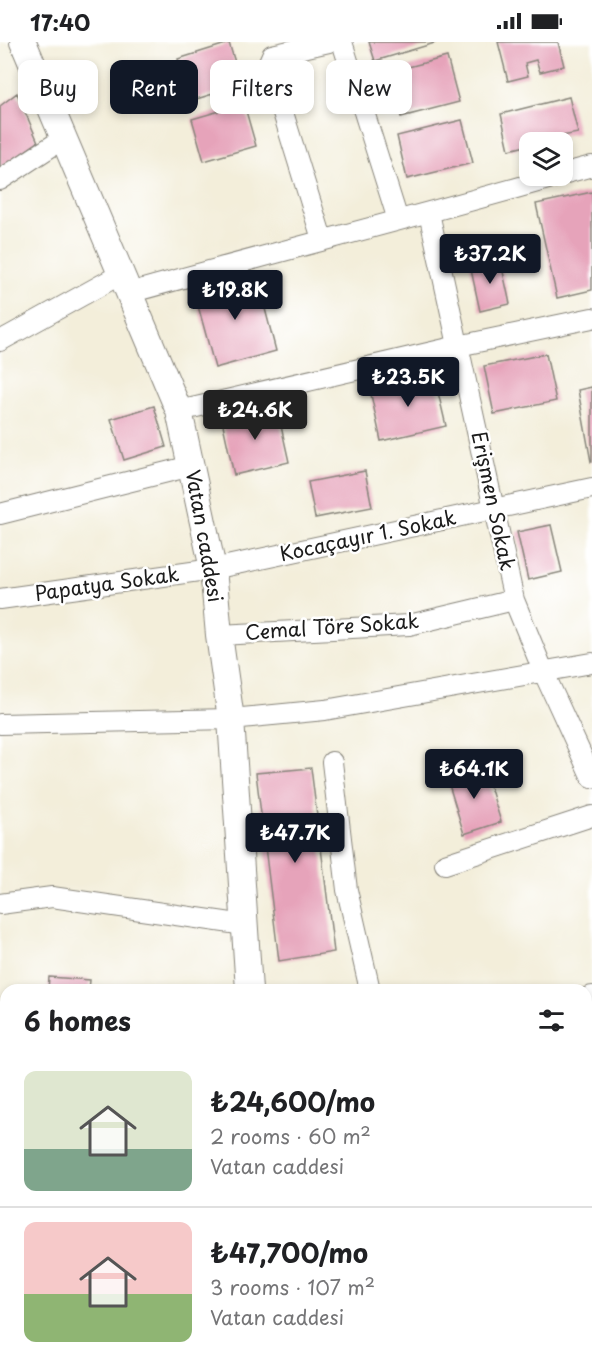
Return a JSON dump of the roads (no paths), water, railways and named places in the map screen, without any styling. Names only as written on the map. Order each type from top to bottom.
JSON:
[{"type":"street","name":"Vatan caddesi","points":[[23,42],[179,411],[213,569],[219,635],[231,719],[249,984]]},
{"type":"street","points":[[322,239],[268,64],[272,55],[329,42]]},
{"type":"street","points":[[342,42],[398,220]]},
{"type":"street","points":[[0,180],[64,138]]},
{"type":"street","points":[[573,171],[592,166]]},
{"type":"street","points":[[0,341],[125,283],[429,213],[522,186]]},
{"type":"street","name":"Erişmen Sokak","points":[[429,213],[514,600],[544,673],[592,777]]},
{"type":"street","points":[[179,411],[458,346],[592,318]]},
{"type":"street","points":[[0,514],[191,466]]},
{"type":"street","name":"Kocaçayır 1. Sokak","points":[[213,569],[592,488]]},
{"type":"street","name":"Papatya Sokak","points":[[0,599],[213,569]]},
{"type":"street","name":"Cemal Töre Sokak","points":[[219,635],[409,625],[514,600]]},
{"type":"street","points":[[0,724],[231,719],[325,710],[592,663]]},
{"type":"street","points":[[332,762],[347,890],[369,984]]},
{"type":"street","points":[[445,864],[592,816]]},
{"type":"street","points":[[0,904],[52,897],[244,925]]}]
